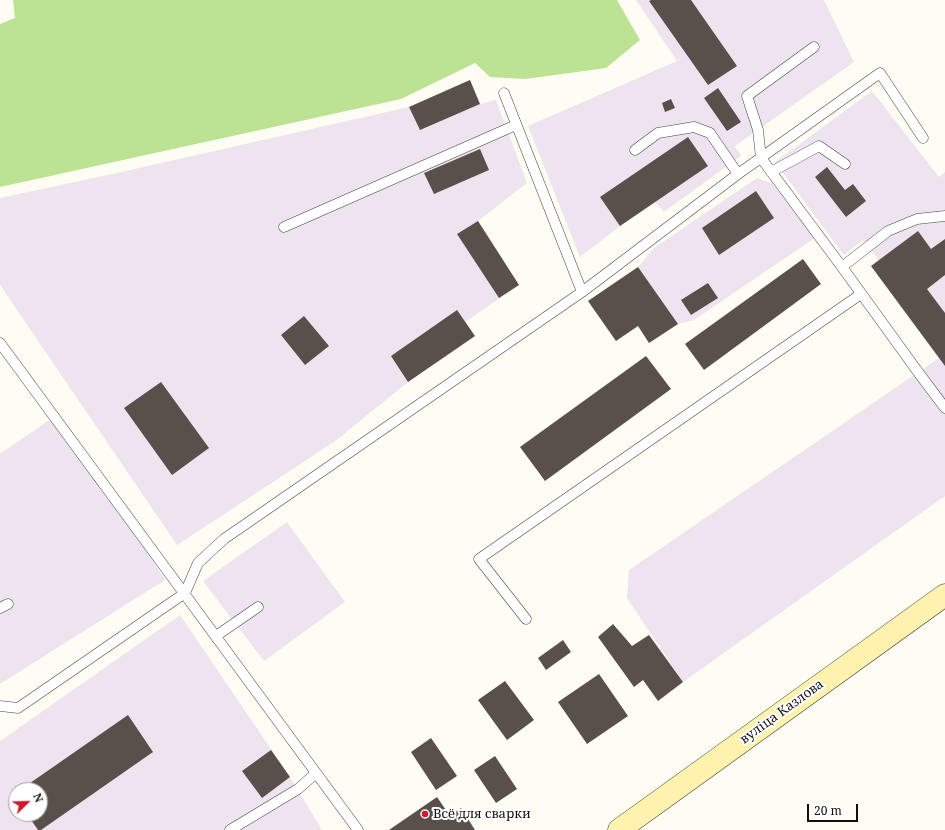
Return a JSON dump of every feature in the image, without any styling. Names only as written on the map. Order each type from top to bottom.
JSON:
[{"type":"main road","name":"вуліца Казлова","points":[[619,830],[945,595]]},
{"type":"lane","points":[[814,47],[747,96],[758,130],[761,158],[945,408]]},
{"type":"lane","points":[[0,706],[18,708],[185,593],[198,563],[224,539],[582,292],[738,174],[880,74],[923,138]]},
{"type":"lane","points":[[504,93],[582,292]]},
{"type":"lane","points":[[284,227],[516,125]]},
{"type":"lane","points":[[635,150],[658,133],[694,127],[710,133],[738,174]]},
{"type":"lane","points":[[771,172],[819,146],[845,164]]},
{"type":"lane","points":[[842,267],[888,231],[917,219],[945,216]]},
{"type":"lane","points":[[526,619],[479,559],[860,294]]},
{"type":"lane","points":[[0,343],[358,830]]},
{"type":"lane","points":[[216,636],[258,607]]},
{"type":"lane","points":[[230,830],[298,789],[316,773]]},
{"type":"shaded area","points":[[636,0],[824,0],[854,62],[735,146],[741,156],[664,212],[655,202],[620,226],[580,257],[528,126],[677,61]]},
{"type":"shaded area","points":[[470,80],[480,104],[496,100],[527,183],[478,221],[519,285],[465,322],[475,336],[408,382],[334,442],[177,545],[0,285],[0,198],[409,107]]},
{"type":"shaded area","points":[[872,91],[939,177],[945,172],[945,496],[683,682],[627,598],[629,570],[939,358],[871,266],[880,262],[863,240],[844,255],[775,162]]},
{"type":"shaded area","points":[[757,178],[772,183],[815,238],[694,320],[678,324],[649,343],[638,326],[616,341],[588,301],[638,267],[654,248]]},
{"type":"shaded area","points":[[58,414],[165,580],[0,684],[0,454]]},
{"type":"shaded area","points":[[287,522],[345,602],[264,661],[203,581]]},
{"type":"shaded area","points":[[180,615],[290,777],[322,830],[0,830],[0,741]]},
{"type":"green space","points":[[13,0],[617,0],[640,40],[606,68],[525,79],[490,77],[475,63],[401,99],[0,187],[0,24],[15,18]]},
{"type":"building","points":[[691,0],[737,66],[708,85],[649,1]]},
{"type":"building","points":[[470,80],[480,104],[420,130],[409,107]]},
{"type":"building","points":[[718,88],[741,122],[727,131],[704,98]]},
{"type":"building","points":[[671,99],[675,108],[665,112],[662,103]]},
{"type":"building","points":[[688,137],[708,166],[620,226],[600,197]]},
{"type":"building","points":[[480,149],[489,170],[434,194],[424,173]]},
{"type":"building","points":[[827,167],[845,190],[853,184],[866,201],[846,217],[815,177]]},
{"type":"building","points":[[756,191],[774,218],[719,255],[702,228]]},
{"type":"building","points":[[478,221],[519,285],[499,298],[457,234]]},
{"type":"building","points":[[918,231],[931,249],[945,239],[945,275],[927,289],[945,313],[945,366],[871,266]]},
{"type":"building","points":[[803,259],[821,284],[704,370],[685,344]]},
{"type":"building","points":[[638,267],[678,324],[649,343],[638,326],[616,341],[588,301]]},
{"type":"building","points":[[708,283],[718,298],[691,315],[681,300]]},
{"type":"building","points":[[457,310],[475,336],[408,382],[391,356]]},
{"type":"building","points":[[304,316],[329,346],[305,365],[281,335]]},
{"type":"building","points":[[646,356],[671,389],[545,481],[520,447]]},
{"type":"building","points":[[161,382],[209,448],[172,475],[124,408]]},
{"type":"building","points":[[613,624],[632,646],[649,635],[683,682],[658,701],[643,680],[634,687],[598,637]]},
{"type":"building","points":[[563,640],[571,652],[546,670],[538,658]]},
{"type":"building","points":[[599,674],[628,716],[587,744],[558,702]]},
{"type":"building","points":[[505,681],[534,720],[507,740],[478,700]]},
{"type":"building","points":[[128,715],[153,752],[41,830],[38,830],[32,822],[48,822],[48,782],[32,782]]},
{"type":"building","points":[[431,738],[457,776],[436,790],[411,752]]},
{"type":"building","points":[[271,750],[290,777],[262,798],[242,771]]},
{"type":"building","points":[[495,756],[517,789],[496,803],[474,770]]},
{"type":"building","points":[[437,797],[450,816],[461,808],[475,830],[389,830]]},
{"type":"place","name":"Всё для сварки","points":[[425,814]]}]
